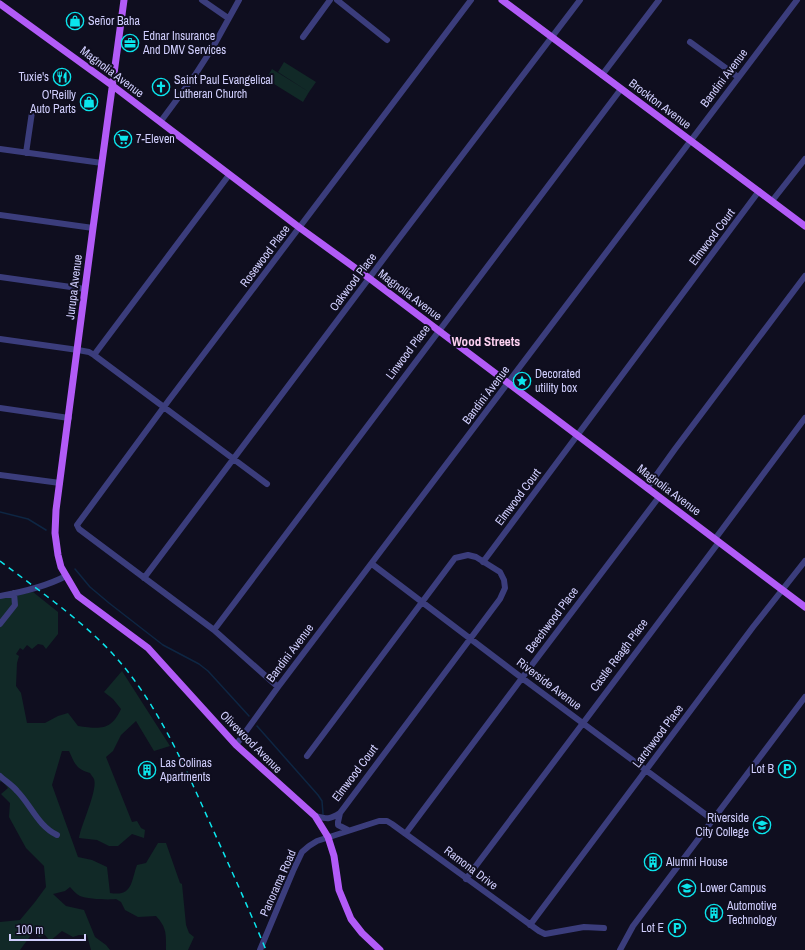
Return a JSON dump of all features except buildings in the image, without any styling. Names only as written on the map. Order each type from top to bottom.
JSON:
[{"type":"main road","name":"Jurupa Avenue","points":[[66,576],[58,555],[55,533],[60,483],[124,0]]},
{"type":"main road","name":"Brockton Avenue","points":[[502,0],[805,226]]},
{"type":"main road","name":"Magnolia Avenue","points":[[0,5],[161,121],[300,228],[369,278],[805,607]]},
{"type":"main road","name":"Olivewood Avenue","points":[[66,576],[78,596],[148,648],[236,746],[315,816],[328,837],[334,856],[339,890],[351,919],[380,950]]},
{"type":"street","points":[[202,0],[228,18]]},
{"type":"street","points":[[161,121],[195,75],[239,0]]},
{"type":"street","points":[[303,37],[330,0]]},
{"type":"street","points":[[337,0],[387,40]]},
{"type":"street","name":"Rosewood Place","points":[[144,578],[79,529],[77,525],[164,407],[471,0]]},
{"type":"street","name":"Oakwood Place","points":[[144,578],[580,0]]},
{"type":"street","points":[[602,75],[659,0]]},
{"type":"street","name":"Bandini Avenue","points":[[236,746],[278,686],[372,564],[797,0]]},
{"type":"street","points":[[690,42],[738,77]]},
{"type":"street","name":"Linwood Place","points":[[214,630],[621,89]]},
{"type":"street","points":[[26,153],[32,112]]},
{"type":"street","points":[[0,149],[102,163]]},
{"type":"street","points":[[772,201],[805,159]]},
{"type":"street","points":[[94,354],[230,175]]},
{"type":"street","name":"Elmwood Court","points":[[340,812],[500,599],[505,588],[504,580],[500,572],[483,562],[759,191]]},
{"type":"street","points":[[0,215],[93,228]]},
{"type":"street","points":[[647,488],[805,276]]},
{"type":"street","points":[[0,277],[86,289]]},
{"type":"street","points":[[0,339],[78,350],[94,354],[267,484]]},
{"type":"street","points":[[0,408],[69,418]]},
{"type":"street","name":"Castle Reagh Place","points":[[466,878],[717,541],[805,418]]},
{"type":"street","points":[[0,475],[60,483]]},
{"type":"street","name":"Beechwood Place","points":[[406,833],[659,497]]},
{"type":"street","points":[[306,756],[455,558],[468,555],[476,557],[483,562]]},
{"type":"street","name":"Larchwood Place","points":[[530,925],[753,627],[805,561]]},
{"type":"street","name":"Riverside Avenue","points":[[372,564],[713,820]]},
{"type":"street","points":[[0,596],[46,586],[66,576]]},
{"type":"street","points":[[144,578],[214,630],[278,686]]},
{"type":"street","points":[[0,624],[14,605],[14,594]]},
{"type":"street","points":[[620,950],[633,926],[805,697]]},
{"type":"street","points":[[0,776],[17,791],[43,825],[50,832],[57,835]]},
{"type":"street","points":[[315,816],[329,819],[340,812]]},
{"type":"street","points":[[340,812],[338,825],[348,830]]},
{"type":"street","name":"Ramona Drive","points":[[328,837],[383,821],[392,824],[406,833],[539,932],[545,934],[584,927],[604,928]]},
{"type":"street","name":"Panorama Road","points":[[260,950],[302,852],[317,841],[328,837]]},
{"type":"green space","points":[[284,62],[316,82],[309,92],[278,72]]},
{"type":"green space","points":[[272,69],[309,92],[303,102],[266,79]]},
{"type":"green space","points":[[33,592],[58,612],[58,634],[46,649],[43,645],[38,644],[32,649],[27,645],[23,650],[20,648],[16,654],[19,656],[17,663],[16,686],[21,693],[27,723],[45,723],[58,716],[68,713],[78,726],[99,728],[109,725],[121,709],[113,699],[104,692],[122,671],[170,746],[154,751],[136,721],[121,735],[113,751],[106,757],[132,822],[137,821],[141,828],[145,830],[144,838],[132,834],[118,846],[109,846],[97,840],[79,838],[95,784],[90,773],[82,770],[76,765],[69,751],[62,751],[52,785],[78,857],[92,860],[107,867],[110,893],[118,894],[127,890],[132,882],[137,865],[146,863],[158,843],[166,843],[180,883],[182,884],[186,925],[189,933],[194,937],[188,950],[166,950],[164,928],[156,916],[138,917],[125,910],[121,902],[116,899],[83,897],[77,894],[70,887],[65,891],[53,894],[66,906],[84,910],[95,937],[110,950],[91,950],[87,935],[73,937],[62,931],[50,941],[45,935],[39,937],[34,931],[20,950],[0,950],[0,922],[20,920],[46,887],[44,866],[26,848],[9,817],[10,803],[1,794],[8,788],[2,781],[0,782],[0,598]]},
{"type":"waterway","points":[[0,512],[28,519],[46,530]]},
{"type":"waterway","points":[[75,569],[90,587],[163,645],[199,664],[208,671],[249,716]]},
{"type":"waterway","points":[[257,726],[318,795],[322,801],[323,814]]},
{"type":"railway","points":[[0,561],[86,628],[112,653],[142,692],[168,734],[190,778],[266,950]]},
{"type":"place","name":"Señor Baha","points":[[75,21]]},
{"type":"place","name":"Ednar Insurance And DMV Services","points":[[130,43]]},
{"type":"place","name":"Tuxie's","points":[[62,77]]},
{"type":"place","name":"Saint Paul Evangelical Lutheran Church","points":[[161,87]]},
{"type":"place","name":"O'Reilly Auto Parts","points":[[89,102]]},
{"type":"place","name":"7-Eleven","points":[[123,139]]},
{"type":"place","name":"Decorated utility box","points":[[522,381]]},
{"type":"place","name":"Lot B","points":[[787,769]]},
{"type":"place","name":"Las Colinas Apartments","points":[[147,770]]},
{"type":"place","name":"Riverside City College","points":[[762,825]]},
{"type":"place","name":"Alumni House","points":[[653,862]]},
{"type":"place","name":"Lower Campus","points":[[687,888]]},
{"type":"place","name":"Automotive Technology","points":[[714,913]]},
{"type":"place","name":"Lot E","points":[[677,928]]},
{"type":"district","name":"Wood Streets","points":[[486,341]]}]
